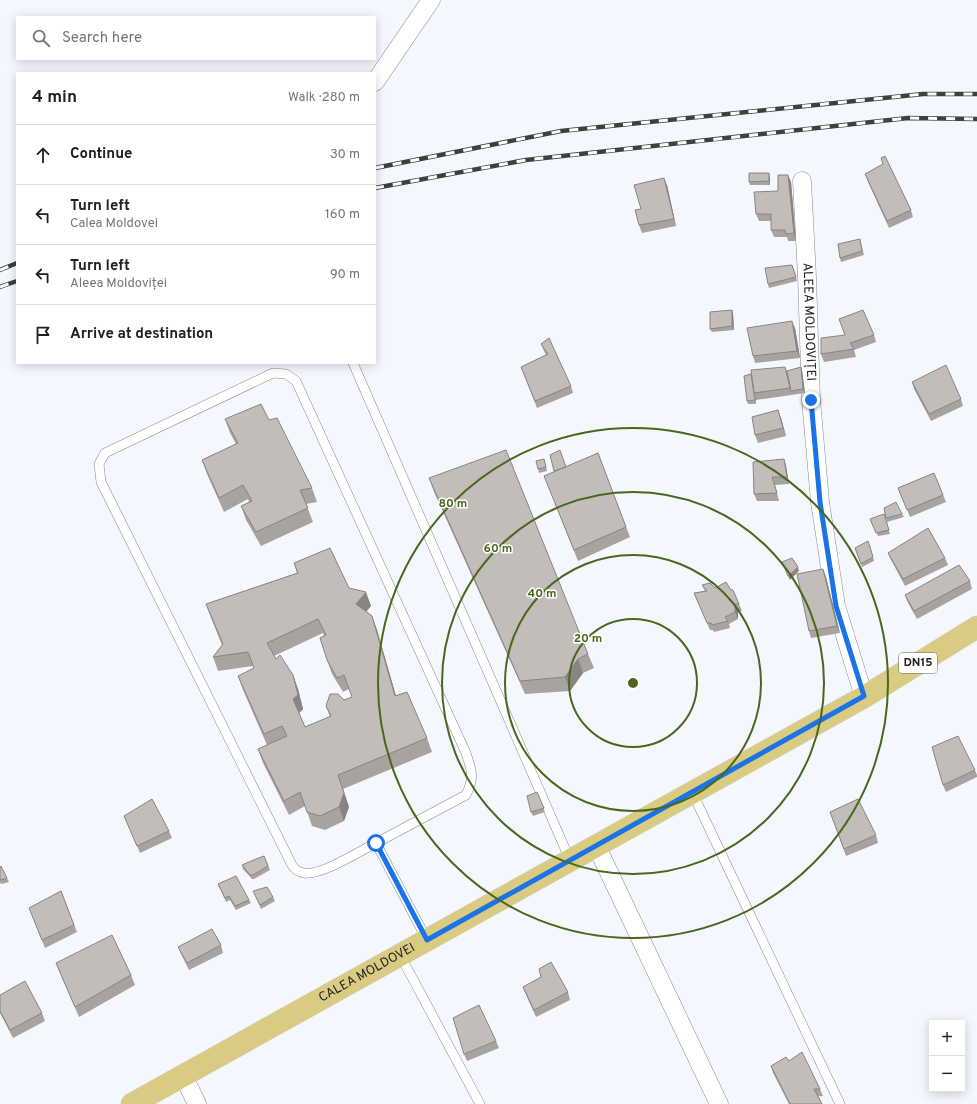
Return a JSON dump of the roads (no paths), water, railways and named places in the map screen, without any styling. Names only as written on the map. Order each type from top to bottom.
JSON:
[{"type":"main road","name":"CALEA MOLDOVEI","points":[[132,1104],[864,696],[975,628]]},
{"type":"street","points":[[376,81],[431,0]]},
{"type":"street","name":"ALEEA MOLDOVIȚEI","points":[[802,180],[811,400],[820,502],[836,606],[864,696]]},
{"type":"street","points":[[596,846],[720,1104]]},
{"type":"street","points":[[183,1076],[197,1104]]},
{"type":"lane","points":[[353,364],[570,860]]},
{"type":"lane","points":[[273,373],[286,374],[296,381],[463,746],[473,774],[471,786],[466,795],[376,843],[320,871],[306,873],[296,871],[101,482],[99,464],[105,453],[273,373]]},
{"type":"lane","points":[[692,792],[840,1104]]},
{"type":"lane","points":[[376,843],[427,940]]},
{"type":"lane","points":[[400,955],[480,1104]]},
{"type":"railway","points":[[376,168],[561,131],[923,94],[977,94]]},
{"type":"railway","points":[[376,188],[526,160],[908,118],[977,119]]},
{"type":"railway","points":[[0,270],[16,263]]},
{"type":"railway","points":[[0,287],[16,281]]}]
